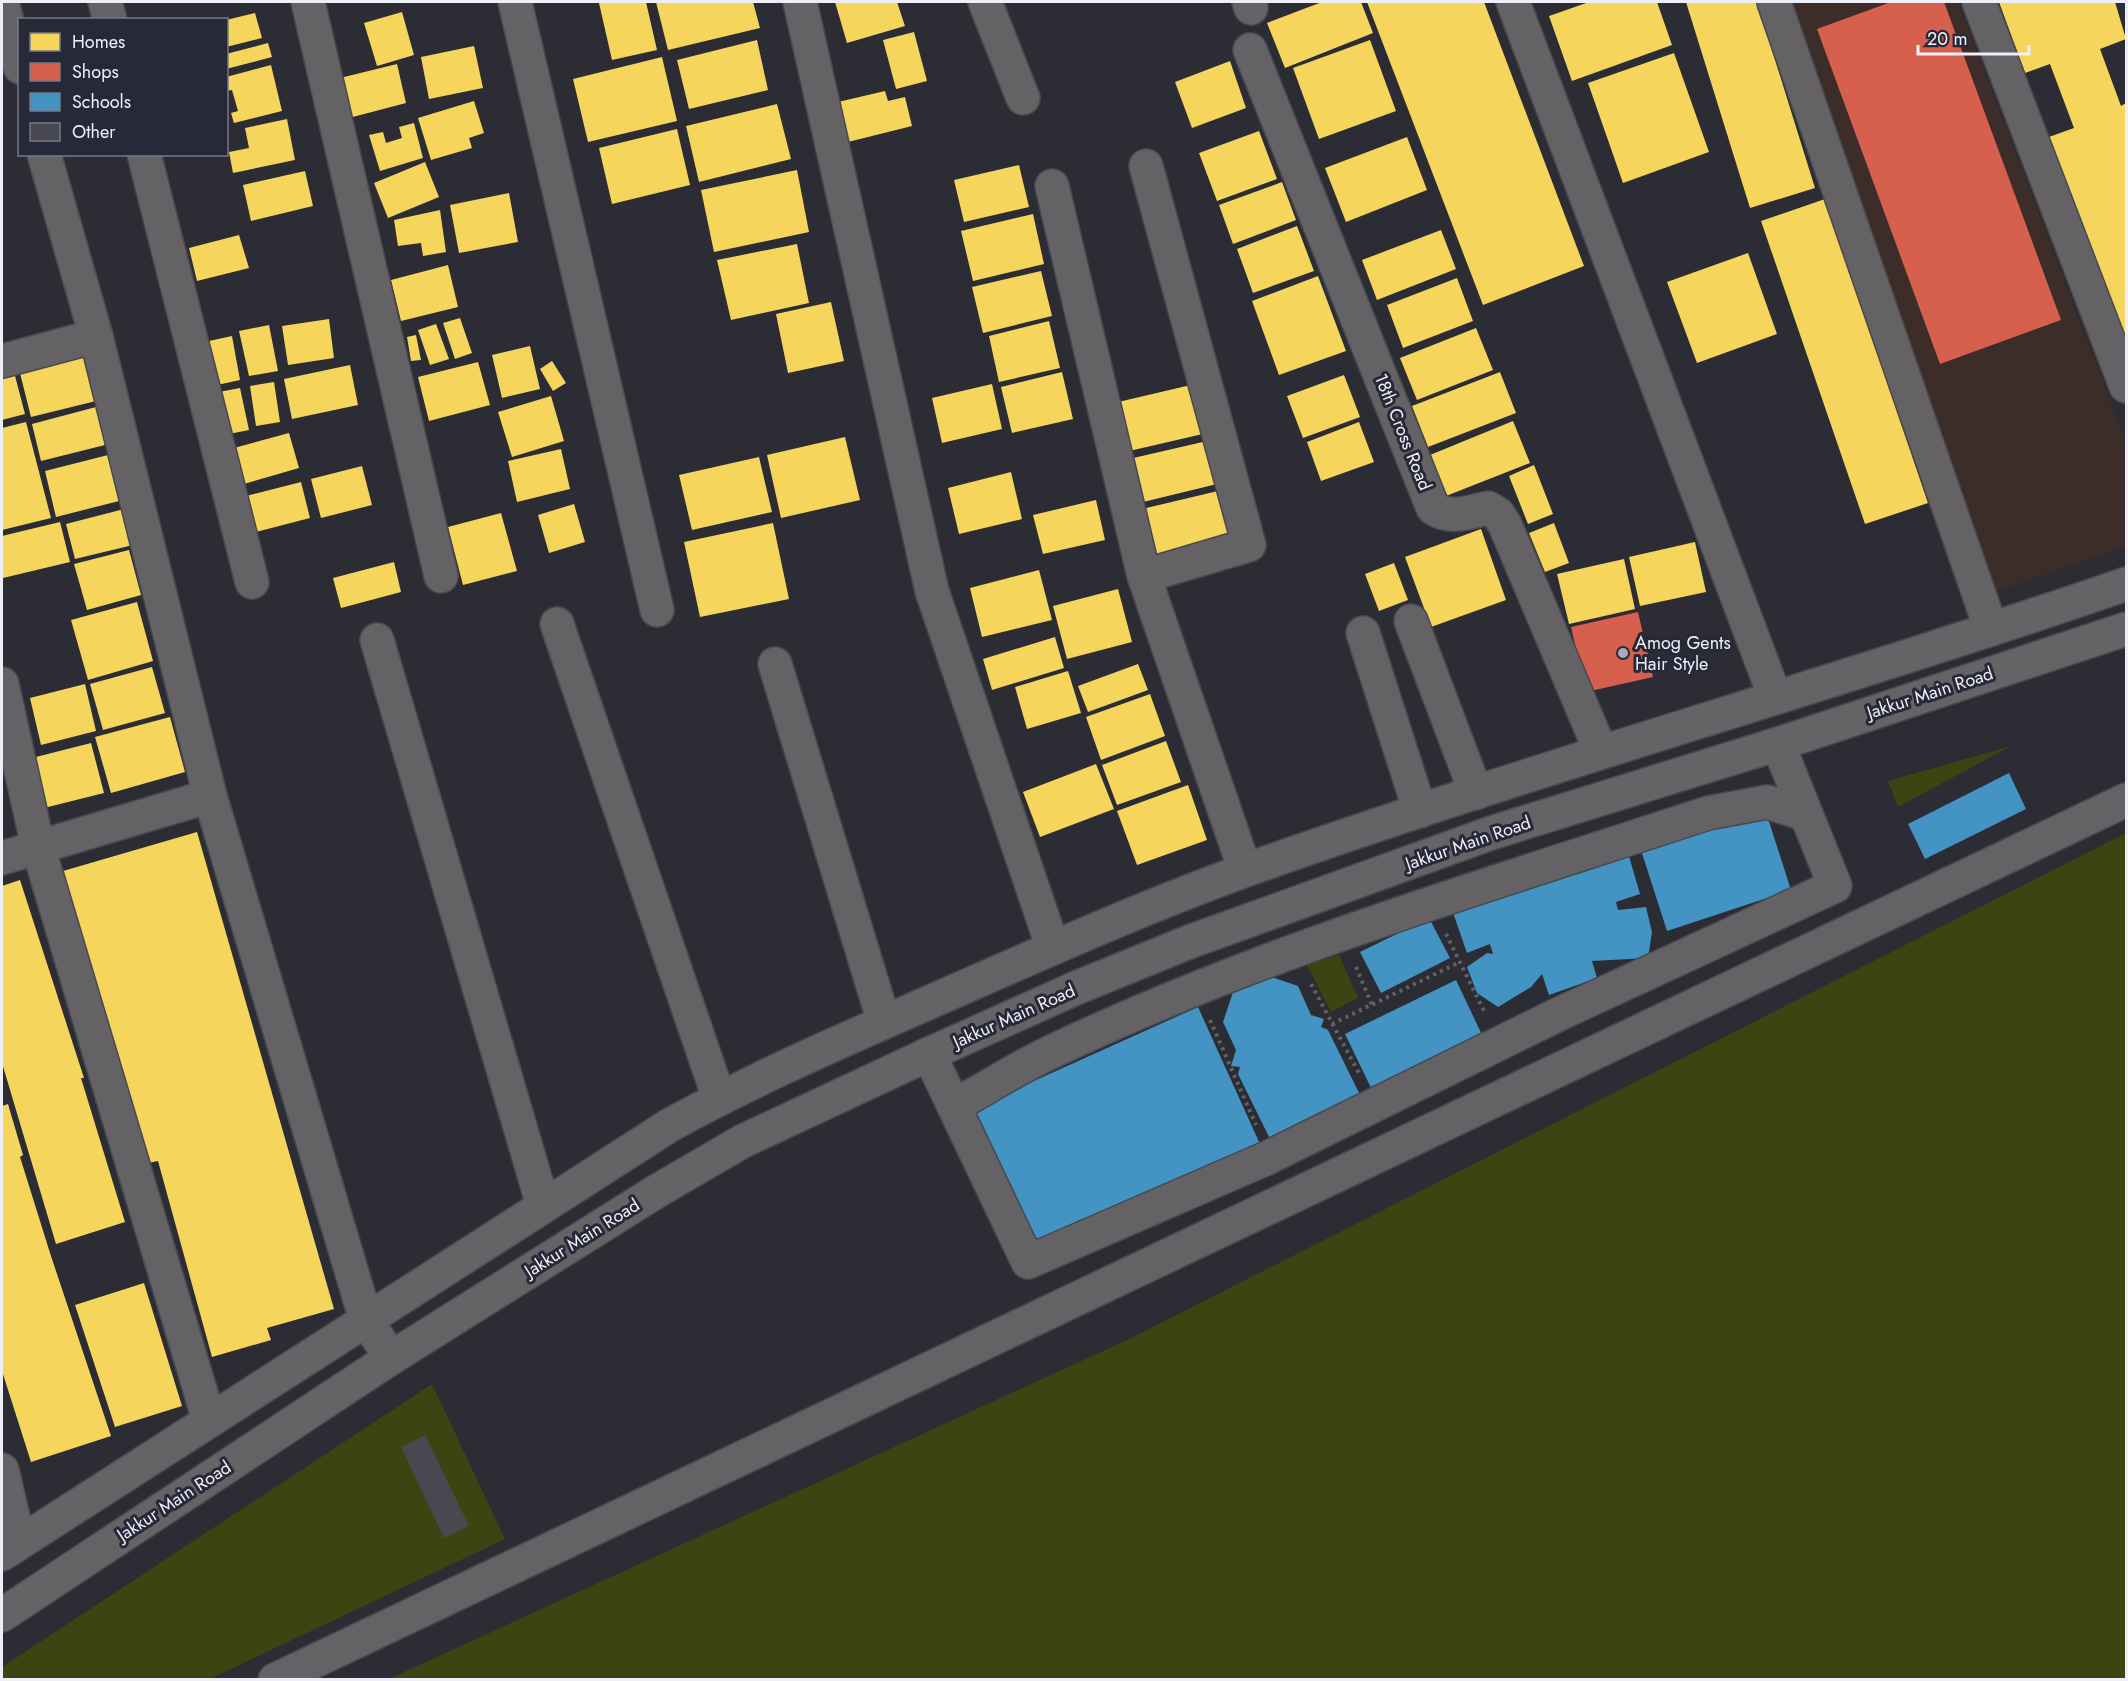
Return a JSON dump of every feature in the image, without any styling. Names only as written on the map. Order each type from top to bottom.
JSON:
[{"type":"main road","points":[[10,1548],[543,1205],[719,1098],[884,1022],[1053,948],[1245,870],[1601,752],[2127,584]]},
{"type":"main road","name":"Jakkur Main Road","points":[[2,1615],[391,1358],[713,1158],[929,1054],[1076,988],[1189,942],[1491,833],[1778,744],[2127,629]]},
{"type":"main road","points":[[1476,793],[1491,833]]},
{"type":"street","points":[[105,2],[109,18]]},
{"type":"street","points":[[308,2],[441,576]]},
{"type":"street","points":[[515,2],[657,610]]},
{"type":"street","points":[[800,2],[932,591],[1053,948]]},
{"type":"street","points":[[985,2],[1023,98]]},
{"type":"street","points":[[1513,2],[1775,697]]},
{"type":"street","points":[[1774,2],[1991,629]]},
{"type":"street","points":[[1979,2],[2127,386]]},
{"type":"street","points":[[2,3],[18,59]]},
{"type":"street","name":"18th Cross Road","points":[[1250,51],[1433,508],[1442,514],[1452,516],[1488,508],[1498,514],[1505,525],[1601,752]]},
{"type":"street","points":[[45,156],[96,336],[210,796],[366,1320],[391,1358]]},
{"type":"street","points":[[145,156],[252,582]]},
{"type":"street","points":[[1144,576],[1248,545],[1146,166]]},
{"type":"street","points":[[1052,186],[1144,576],[1245,870]]},
{"type":"street","points":[[2,361],[96,336]]},
{"type":"street","points":[[1412,621],[1476,793]]},
{"type":"street","points":[[557,624],[719,1098]]},
{"type":"street","points":[[1363,633],[1420,811]]},
{"type":"street","points":[[377,640],[543,1205]]},
{"type":"street","points":[[775,664],[884,1022]]},
{"type":"street","points":[[2,684],[38,847],[209,1420]]},
{"type":"street","points":[[929,1054],[1028,1262],[1270,1156],[1500,1043],[1835,886],[1778,744]]},
{"type":"street","points":[[2,858],[210,796]]},
{"type":"street","points":[[275,1680],[2127,800]]},
{"type":"street","points":[[954,1106],[1048,1054],[1196,989],[1293,951],[1707,813],[1767,802],[1805,814]]},
{"type":"street","points":[[2,1470],[10,1548]]},
{"type":"path","points":[[1431,904],[1500,1043]]},
{"type":"path","points":[[1293,951],[1376,1105]]},
{"type":"path","points":[[1332,1024],[1460,962]]},
{"type":"path","points":[[1196,989],[1270,1156]]},
{"type":"shaded area","points":[[1778,2],[1958,2],[2126,442],[2126,546],[1972,600]]},
{"type":"green space","points":[[2011,746],[1898,807],[1888,781]]},
{"type":"green space","points":[[2126,833],[2126,1679],[389,1679],[1127,1340]]},
{"type":"green space","points":[[1339,955],[1358,998],[1331,1012],[1307,965]]},
{"type":"green space","points":[[432,1384],[505,1539],[210,1679],[2,1680],[2,1667]]},
{"type":"building: Homes","points":[[646,2],[657,50],[612,60],[599,3]]},
{"type":"building: Homes","points":[[656,2],[753,2],[760,28],[668,50]]},
{"type":"building: Homes","points":[[835,2],[897,2],[905,26],[847,43]]},
{"type":"building: Homes","points":[[1322,2],[1361,2],[1373,33],[1285,68],[1267,23]]},
{"type":"building: Homes","points":[[1367,2],[1484,2],[1584,266],[1483,305]]},
{"type":"building: Homes","points":[[1589,2],[1657,2],[1672,45],[1572,81],[1549,16]]},
{"type":"building: Homes","points":[[1686,2],[1757,2],[1815,188],[1750,208]]},
{"type":"building: Homes","points":[[1999,2],[2115,2],[2126,39],[2100,49],[2121,106],[2126,103],[2126,346],[2049,137],[2074,128],[2050,64],[2025,73]]},
{"type":"building: Homes","points":[[402,12],[414,55],[377,66],[364,23]]},
{"type":"building: Homes","points":[[255,13],[262,38],[228,46],[228,20]]},
{"type":"building: Homes","points":[[914,32],[927,81],[896,89],[883,40]]},
{"type":"building: Homes","points":[[757,40],[768,90],[689,109],[677,60]]},
{"type":"building: Homes","points":[[1370,40],[1396,111],[1319,139],[1293,68]]},
{"type":"building: Homes","points":[[268,43],[272,57],[228,68],[228,53]]},
{"type":"building: Homes","points":[[474,46],[483,88],[429,99],[421,57]]},
{"type":"building: Homes","points":[[1674,53],[1709,152],[1623,183],[1588,83]]},
{"type":"building: Homes","points":[[662,57],[677,121],[588,142],[573,79]]},
{"type":"building: Homes","points":[[1230,61],[1246,108],[1192,128],[1175,82]]},
{"type":"building: Homes","points":[[397,64],[406,103],[349,118],[340,78]]},
{"type":"building: Homes","points":[[271,65],[282,111],[234,123],[231,113],[238,111],[232,90],[228,91],[228,76]]},
{"type":"building: Homes","points":[[885,91],[888,101],[905,97],[912,126],[848,142],[838,102]]},
{"type":"building: Homes","points":[[474,101],[484,133],[469,138],[472,148],[431,160],[418,118]]},
{"type":"building: Homes","points":[[777,104],[791,159],[699,182],[686,126]]},
{"type":"building: Homes","points":[[287,119],[295,160],[233,173],[229,152],[249,148],[245,128]]},
{"type":"building: Homes","points":[[414,123],[423,158],[380,171],[369,135],[383,132],[386,143],[402,138],[399,127]]},
{"type":"building: Homes","points":[[677,129],[690,185],[612,204],[599,148]]},
{"type":"building: Homes","points":[[1259,131],[1277,179],[1217,201],[1199,153]]},
{"type":"building: Homes","points":[[1407,137],[1427,190],[1346,222],[1325,168]]},
{"type":"building: Homes","points":[[425,162],[439,197],[388,218],[374,183]]},
{"type":"building: Homes","points":[[1019,165],[1029,207],[964,222],[954,180]]},
{"type":"building: Homes","points":[[797,170],[809,232],[714,252],[701,190]]},
{"type":"building: Homes","points":[[305,171],[313,206],[251,221],[243,185]]},
{"type":"building: Homes","points":[[1282,182],[1296,220],[1233,244],[1219,205]]},
{"type":"building: Homes","points":[[509,193],[518,242],[459,253],[450,205]]},
{"type":"building: Homes","points":[[1825,199],[1928,503],[1865,524],[1761,221]]},
{"type":"building: Homes","points":[[440,210],[446,252],[423,256],[421,243],[398,246],[394,220]]},
{"type":"building: Homes","points":[[1033,214],[1044,264],[973,281],[961,231]]},
{"type":"building: Homes","points":[[1297,226],[1314,271],[1253,293],[1237,249]]},
{"type":"building: Homes","points":[[1441,230],[1456,269],[1377,300],[1362,260]]},
{"type":"building: Homes","points":[[239,235],[249,268],[197,281],[189,248]]},
{"type":"building: Homes","points":[[797,244],[809,303],[731,320],[717,260]]},
{"type":"building: Homes","points":[[1748,253],[1777,334],[1697,363],[1667,282]]},
{"type":"building: Homes","points":[[448,265],[458,307],[401,321],[391,280]]},
{"type":"building: Homes","points":[[1041,271],[1052,316],[983,333],[972,287]]},
{"type":"building: Homes","points":[[1318,276],[1346,351],[1279,375],[1252,301]]},
{"type":"building: Homes","points":[[1457,278],[1473,321],[1403,348],[1387,305]]},
{"type":"building: Homes","points":[[831,302],[844,361],[788,373],[776,314]]},
{"type":"building: Homes","points":[[460,318],[472,353],[455,359],[443,323]]},
{"type":"building: Homes","points":[[329,319],[334,358],[288,365],[282,326]]},
{"type":"building: Homes","points":[[1049,321],[1060,368],[999,382],[989,336]]},
{"type":"building: Homes","points":[[436,324],[449,359],[430,365],[418,330]]},
{"type":"building: Homes","points":[[269,325],[278,371],[249,376],[239,331]]},
{"type":"building: Homes","points":[[1476,328],[1493,370],[1417,400],[1400,358]]},
{"type":"building: Homes","points":[[416,335],[421,360],[411,361],[407,337]]},
{"type":"building: Homes","points":[[232,336],[240,380],[217,385],[209,341]]},
{"type":"building: Homes","points":[[530,346],[540,389],[502,398],[492,355]]},
{"type":"building: Homes","points":[[84,353],[96,401],[31,417],[19,369]]},
{"type":"building: Homes","points":[[552,361],[566,383],[553,391],[540,369]]},
{"type":"building: Homes","points":[[478,362],[490,405],[429,421],[418,377]]},
{"type":"building: Homes","points":[[350,365],[358,405],[292,419],[284,379]]},
{"type":"building: Homes","points":[[14,372],[25,414],[2,420],[2,375]]},
{"type":"building: Homes","points":[[1062,372],[1073,419],[1012,433],[1001,387]]},
{"type":"building: Homes","points":[[1500,372],[1516,413],[1428,447],[1412,406]]},
{"type":"building: Homes","points":[[1344,375],[1360,417],[1303,438],[1287,396]]},
{"type":"building: Homes","points":[[274,382],[280,422],[256,426],[250,386]]},
{"type":"building: Homes","points":[[992,384],[1002,429],[942,443],[932,398]]},
{"type":"building: Homes","points":[[1195,384],[1207,433],[1125,452],[1114,403]]},
{"type":"building: Homes","points":[[240,388],[249,430],[229,434],[219,392]]},
{"type":"building: Homes","points":[[551,396],[564,441],[512,457],[498,412]]},
{"type":"building: Homes","points":[[96,407],[105,445],[41,461],[32,424]]},
{"type":"building: Homes","points":[[1513,421],[1530,463],[1446,496],[1430,455]]},
{"type":"building: Homes","points":[[26,422],[51,518],[2,530],[2,428]]},
{"type":"building: Homes","points":[[1359,422],[1374,462],[1321,481],[1307,442]]},
{"type":"building: Homes","points":[[289,433],[299,468],[244,484],[234,448]]},
{"type":"building: Homes","points":[[845,437],[860,500],[781,518],[767,455]]},
{"type":"building: Homes","points":[[1207,441],[1217,484],[1139,503],[1129,459]]},
{"type":"building: Homes","points":[[561,449],[570,489],[517,502],[508,461]]},
{"type":"building: Homes","points":[[112,454],[123,500],[56,517],[45,471]]},
{"type":"building: Homes","points":[[759,457],[772,512],[692,530],[679,475]]},
{"type":"building: Homes","points":[[1534,465],[1553,514],[1528,524],[1509,476]]},
{"type":"building: Homes","points":[[362,466],[372,505],[321,518],[311,479]]},
{"type":"building: Homes","points":[[1011,472],[1022,519],[959,534],[948,488]]},
{"type":"building: Homes","points":[[301,482],[310,518],[252,533],[242,497]]},
{"type":"building: Homes","points":[[1218,491],[1229,539],[1153,557],[1142,509]]},
{"type":"building: Homes","points":[[1096,500],[1105,540],[1043,554],[1033,515]]},
{"type":"building: Homes","points":[[574,504],[585,542],[549,553],[538,515]]},
{"type":"building: Homes","points":[[124,509],[133,545],[75,559],[66,524]]},
{"type":"building: Homes","points":[[501,513],[517,571],[463,585],[448,527]]},
{"type":"building: Homes","points":[[60,522],[70,562],[3,578],[2,536]]},
{"type":"building: Homes","points":[[773,523],[789,599],[700,617],[684,542]]},
{"type":"building: Homes","points":[[1554,523],[1569,563],[1545,572],[1529,533]]},
{"type":"building: Homes","points":[[1481,529],[1506,600],[1431,627],[1405,557]]},
{"type":"building: Homes","points":[[1695,542],[1706,592],[1640,606],[1629,557]]},
{"type":"building: Homes","points":[[129,550],[141,595],[87,610],[74,564]]},
{"type":"building: Homes","points":[[1624,559],[1635,609],[1569,624],[1557,574]]},
{"type":"building: Homes","points":[[394,562],[401,592],[341,608],[333,578]]},
{"type":"building: Homes","points":[[1394,563],[1408,600],[1379,611],[1365,574]]},
{"type":"building: Homes","points":[[1039,570],[1052,620],[982,637],[970,588]]},
{"type":"building: Homes","points":[[1118,589],[1132,642],[1067,659],[1053,606]]},
{"type":"building: Homes","points":[[137,602],[153,661],[88,680],[71,620]]},
{"type":"building: Homes","points":[[1055,637],[1064,668],[992,690],[983,659]]},
{"type":"building: Homes","points":[[1138,664],[1148,690],[1088,712],[1078,686]]},
{"type":"building: Homes","points":[[152,667],[165,713],[103,730],[90,684]]},
{"type":"building: Homes","points":[[1068,671],[1081,713],[1027,729],[1015,687]]},
{"type":"building: Homes","points":[[85,684],[96,731],[41,745],[30,698]]},
{"type":"building: Homes","points":[[1150,694],[1165,736],[1101,760],[1086,717]]},
{"type":"building: Homes","points":[[170,717],[185,772],[111,793],[95,737]]},
{"type":"building: Homes","points":[[1166,741],[1181,782],[1117,805],[1102,765]]},
{"type":"building: Homes","points":[[91,743],[104,793],[44,808],[32,758]]},
{"type":"building: Homes","points":[[1096,764],[1114,809],[1040,837],[1023,792]]},
{"type":"building: Homes","points":[[1188,785],[1207,840],[1137,865],[1117,811]]},
{"type":"building: Homes","points":[[197,832],[334,1309],[267,1328],[271,1340],[212,1357],[158,1161],[148,1163],[63,871]]},
{"type":"building: Homes","points":[[20,880],[84,1078],[81,1078],[125,1222],[56,1244],[2,1063],[2,886]]},
{"type":"building: Homes","points":[[8,1104],[23,1155],[20,1157],[111,1436],[31,1462],[2,1371],[2,1106]]},
{"type":"building: Homes","points":[[144,1283],[182,1406],[115,1427],[75,1305]]},
{"type":"building: Shops","points":[[1891,2],[1944,2],[2061,320],[1940,364],[1817,29]]},
{"type":"building: Shops","points":[[1638,612],[1653,677],[1586,692],[1571,627]]},
{"type":"building: Schools","points":[[2009,773],[2026,809],[1925,859],[1908,824]]},
{"type":"building: Schools","points":[[1764,806],[1791,890],[1667,931],[1640,847]]},
{"type":"building: Schools","points":[[1628,853],[1640,894],[1616,902],[1618,910],[1646,907],[1652,932],[1648,958],[1592,961],[1597,978],[1549,995],[1542,974],[1531,987],[1498,1007],[1477,993],[1467,967],[1487,953],[1493,954],[1490,944],[1467,953],[1452,910]]},
{"type":"building: Schools","points":[[1429,918],[1450,958],[1381,993],[1360,952]]},
{"type":"building: Schools","points":[[1266,975],[1298,986],[1311,1015],[1324,1019],[1321,1027],[1328,1030],[1362,1099],[1272,1143],[1238,1074],[1240,1067],[1231,1066],[1236,1050],[1223,1022],[1234,989]]},
{"type":"building: Schools","points":[[1456,980],[1483,1037],[1372,1090],[1345,1034]]},
{"type":"building: Schools","points":[[1198,1007],[1260,1144],[1037,1245],[974,1108]]},
{"type":"building: Other","points":[[425,1435],[469,1526],[444,1538],[401,1447]]},
{"type":"place","name":"Amog Gents Hair Style","points":[[1623,653]]}]
